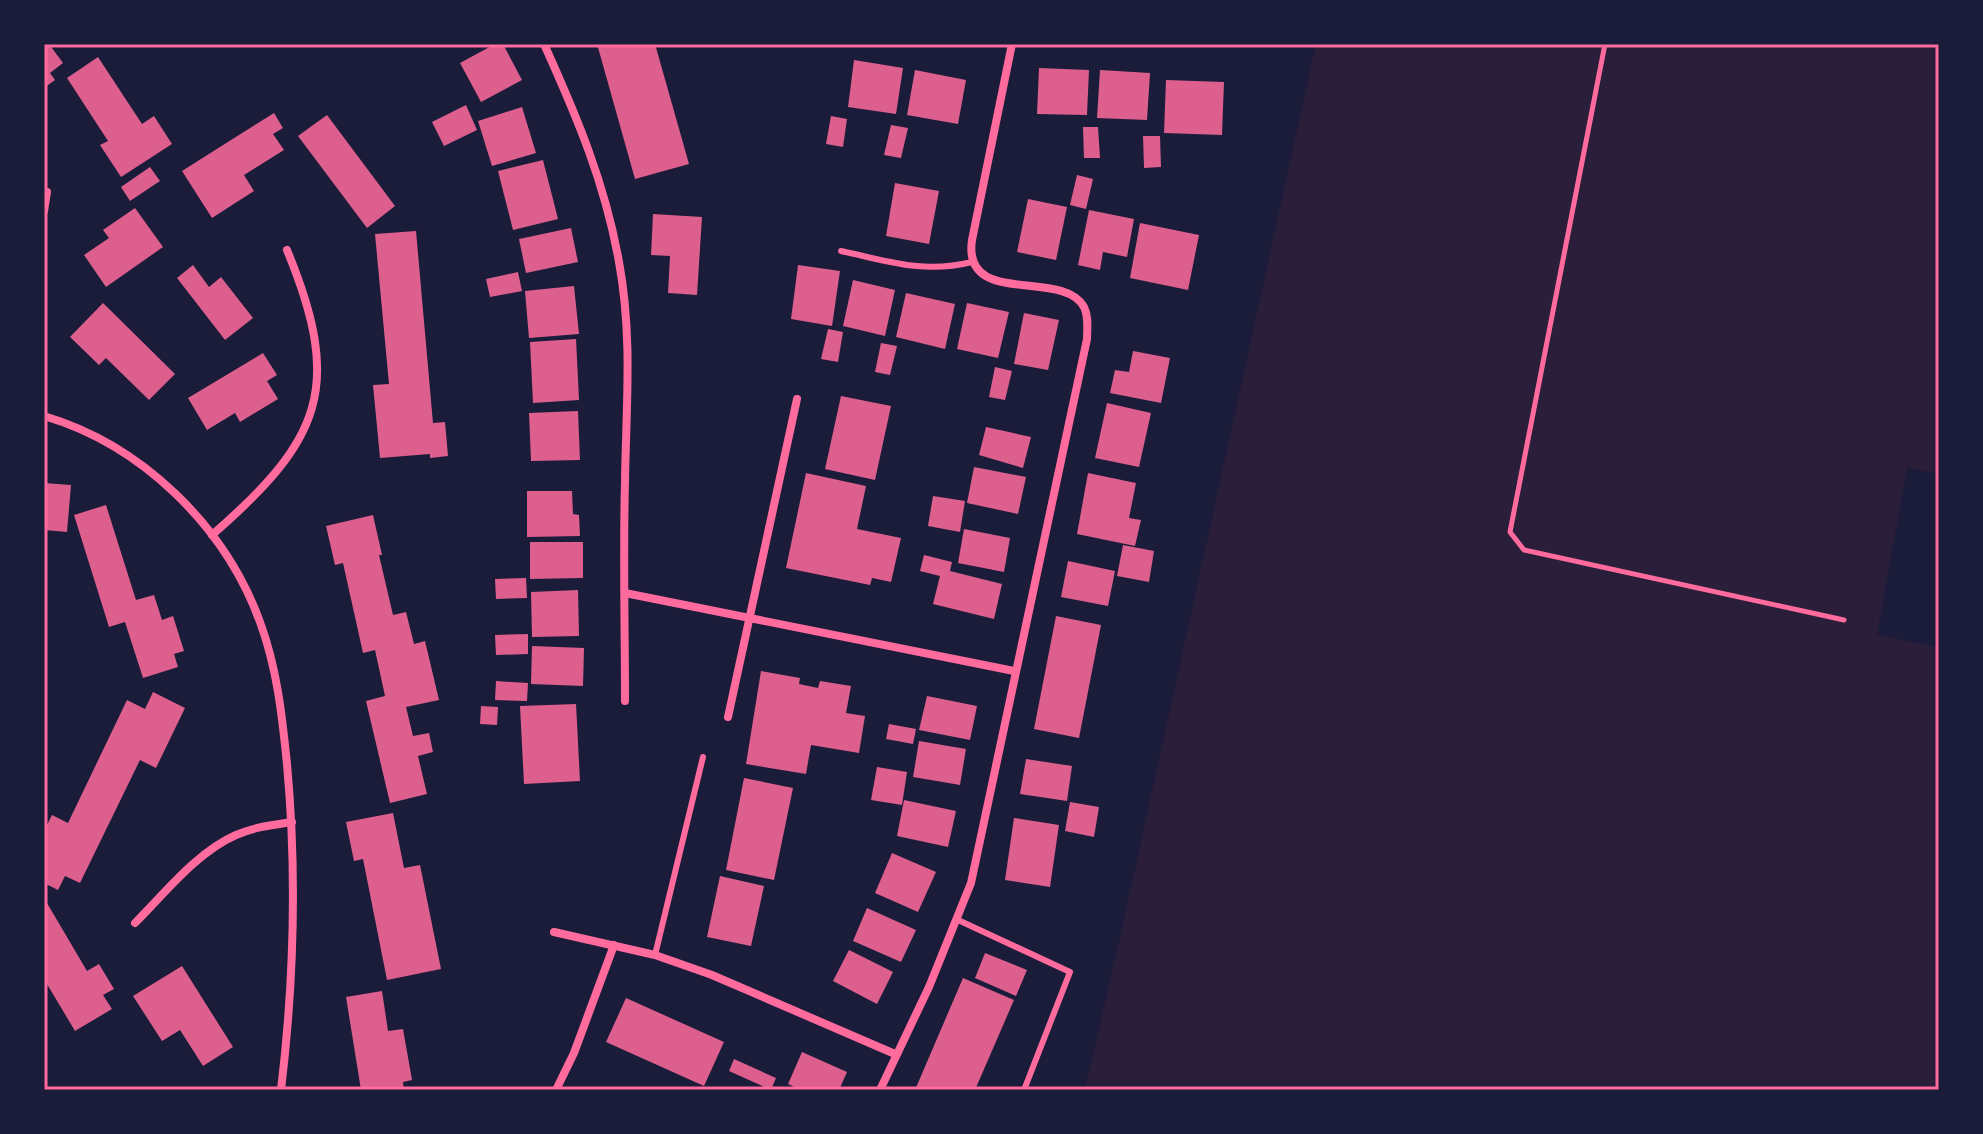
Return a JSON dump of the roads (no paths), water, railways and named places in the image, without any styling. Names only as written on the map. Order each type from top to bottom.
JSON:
[{"type":"street","points":[[544,44],[583,128],[611,218],[620,265],[630,375],[625,459],[625,701]]},
{"type":"street","points":[[880,1090],[958,920],[977,857],[1014,671],[1087,339],[1088,320],[1084,308],[1073,296],[997,280],[975,268],[972,262],[972,240],[1009,44]]},
{"type":"street","points":[[44,211],[47,192]]},
{"type":"street","points":[[212,535],[254,498],[286,461],[303,434],[312,409],[318,375],[316,345],[309,307],[287,250]]},
{"type":"street","points":[[728,717],[752,618],[797,399]]},
{"type":"street","points":[[44,416],[125,453],[189,505],[241,582],[259,620],[274,669],[282,710],[292,822],[293,943],[281,1090]]},
{"type":"street","points":[[625,593],[1014,671]]},
{"type":"street","points":[[135,923],[191,867],[219,845],[235,835],[261,826],[292,822]]},
{"type":"street","points":[[554,932],[655,955],[712,975],[895,1054]]},
{"type":"street","points":[[556,1090],[574,1053],[614,945]]},
{"type":"lane","points":[[1009,44],[1028,44]]},
{"type":"lane","points":[[841,251],[922,268],[949,268],[972,262]]},
{"type":"lane","points":[[655,955],[703,757]]},
{"type":"lane","points":[[958,920],[1070,972],[1024,1090]]}]
